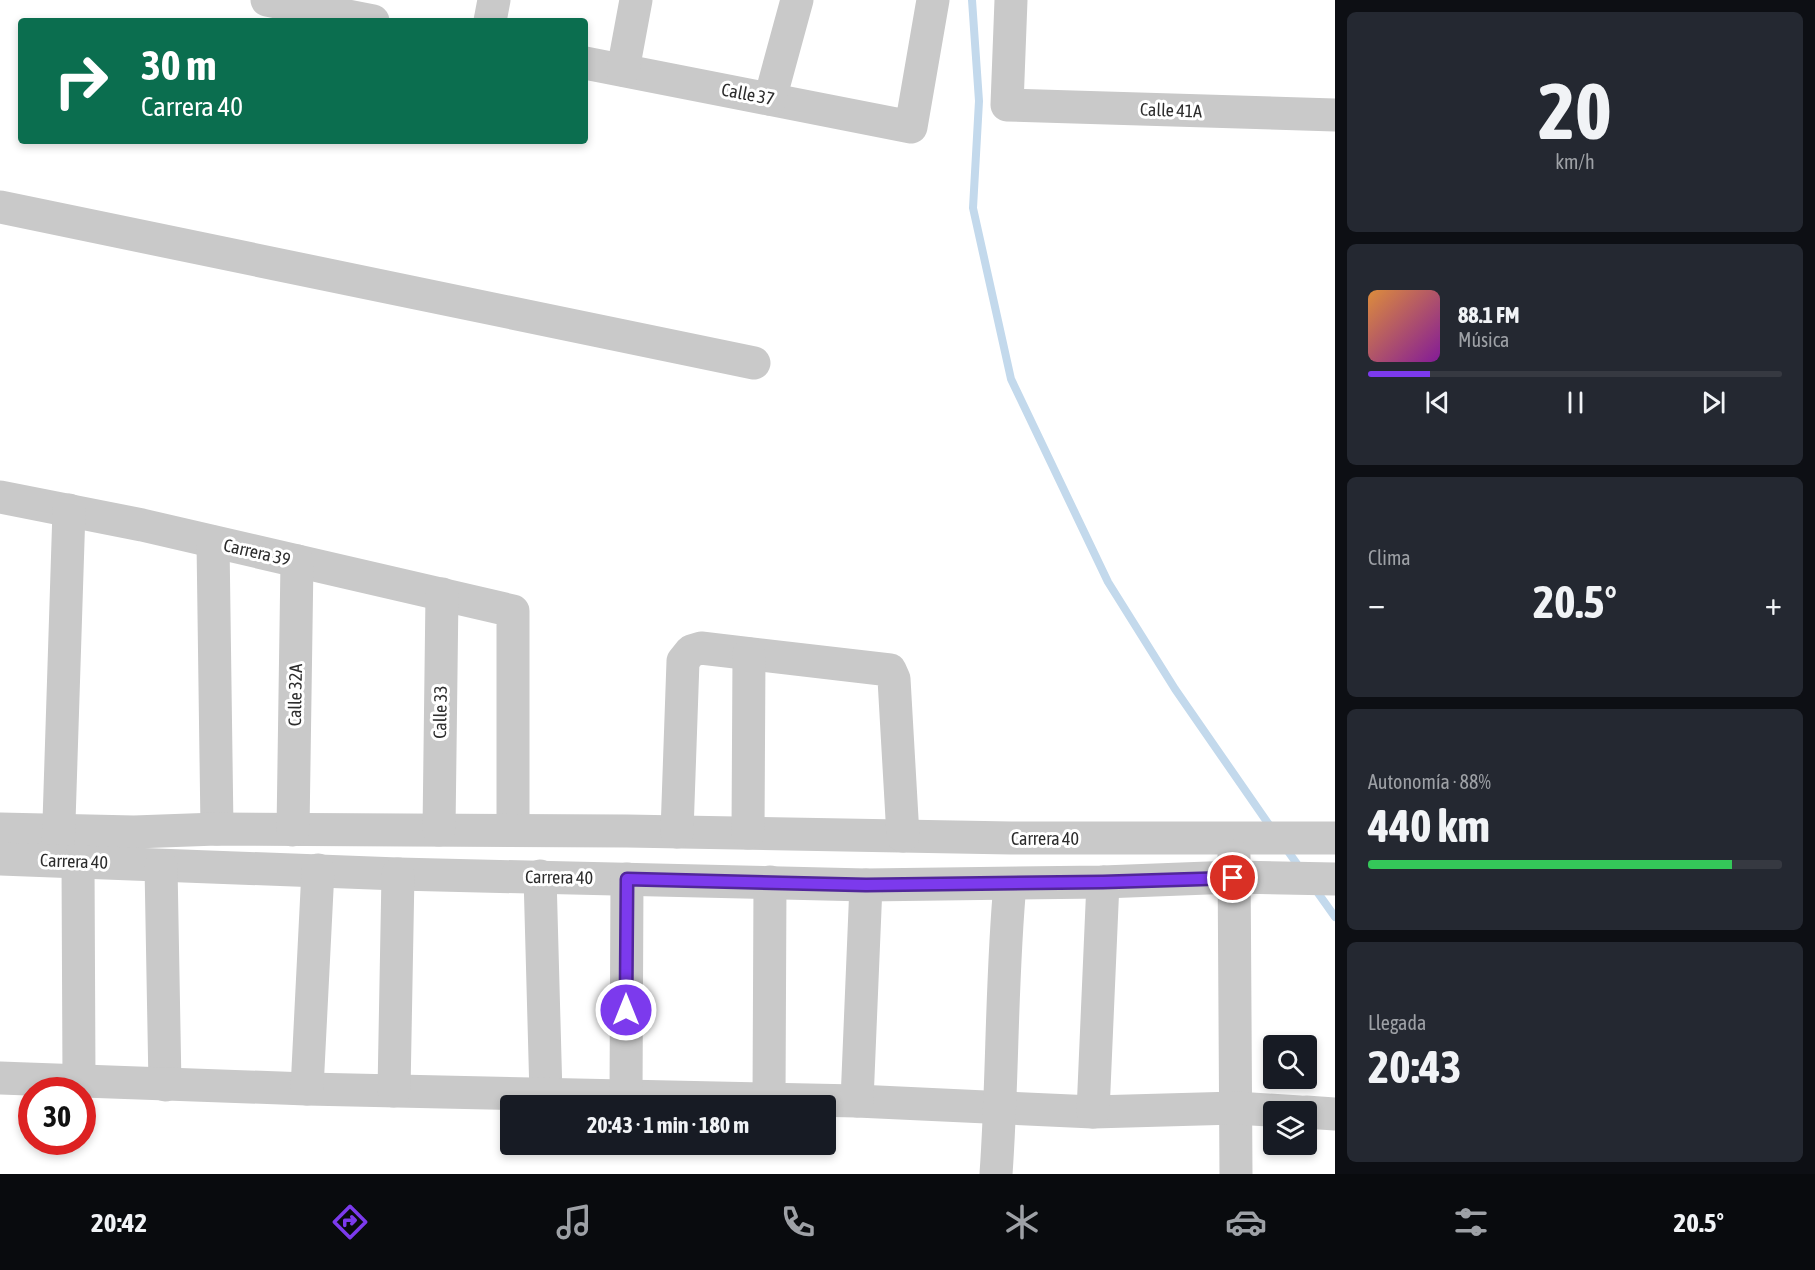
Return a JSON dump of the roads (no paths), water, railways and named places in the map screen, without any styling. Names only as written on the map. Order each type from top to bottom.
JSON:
[{"type":"street","points":[[267,0],[357,12]]},
{"type":"street","points":[[491,18],[494,0]]},
{"type":"street","points":[[623,70],[636,0]]},
{"type":"street","points":[[770,99],[797,0]]},
{"type":"street","name":"Calle 37","points":[[588,64],[911,127],[933,0]]},
{"type":"street","name":"Calle 41A","points":[[1011,0],[1007,105],[1335,115]]},
{"type":"street","points":[[0,207],[754,363]]},
{"type":"street","name":"Carrera 39","points":[[0,496],[513,611],[513,830]]},
{"type":"street","points":[[69,510],[65,851],[79,1077]]},
{"type":"street","points":[[213,542],[217,829]]},
{"type":"street","name":"Calle 32A","points":[[293,830],[297,561]]},
{"type":"street","name":"Calle 33","points":[[439,830],[442,594]]},
{"type":"street","points":[[677,832],[683,661],[691,651],[701,648],[890,670],[894,679],[903,836]]},
{"type":"street","points":[[748,833],[749,654]]},
{"type":"street","name":"Carrera 40","points":[[0,829],[65,851],[161,866],[866,885],[1233,878],[1335,879]]},
{"type":"street","name":"Carrera 40","points":[[0,859],[65,851],[134,832],[217,829],[513,830],[1235,839],[1335,838]]},
{"type":"street","points":[[1235,839],[1233,878],[1236,1174]]},
{"type":"street","points":[[161,866],[165,1085]]},
{"type":"street","points":[[306,1089],[318,870]]},
{"type":"street","points":[[394,1091],[398,874]]},
{"type":"street","points":[[96,1081],[165,1085],[546,1095],[540,876]]},
{"type":"street","points":[[626,1095],[627,879]]},
{"type":"street","points":[[769,1095],[770,882]]},
{"type":"street","points":[[1093,1112],[1103,882]]},
{"type":"street","points":[[996,1174],[1001,1106],[1003,958],[1010,884]]},
{"type":"street","points":[[857,1101],[866,885]]},
{"type":"street","points":[[0,1078],[18,1078]]},
{"type":"street","points":[[836,1101],[1001,1106],[1093,1112],[1236,1108],[1263,1110]]},
{"type":"street","points":[[1317,1113],[1335,1114]]},
{"type":"waterway","points":[[972,0],[979,101],[973,208],[1011,379],[1108,582],[1175,689],[1272,829]]},
{"type":"waterway","points":[[1285,847],[1302,871]]},
{"type":"waterway","points":[[1313,886],[1335,917]]}]
